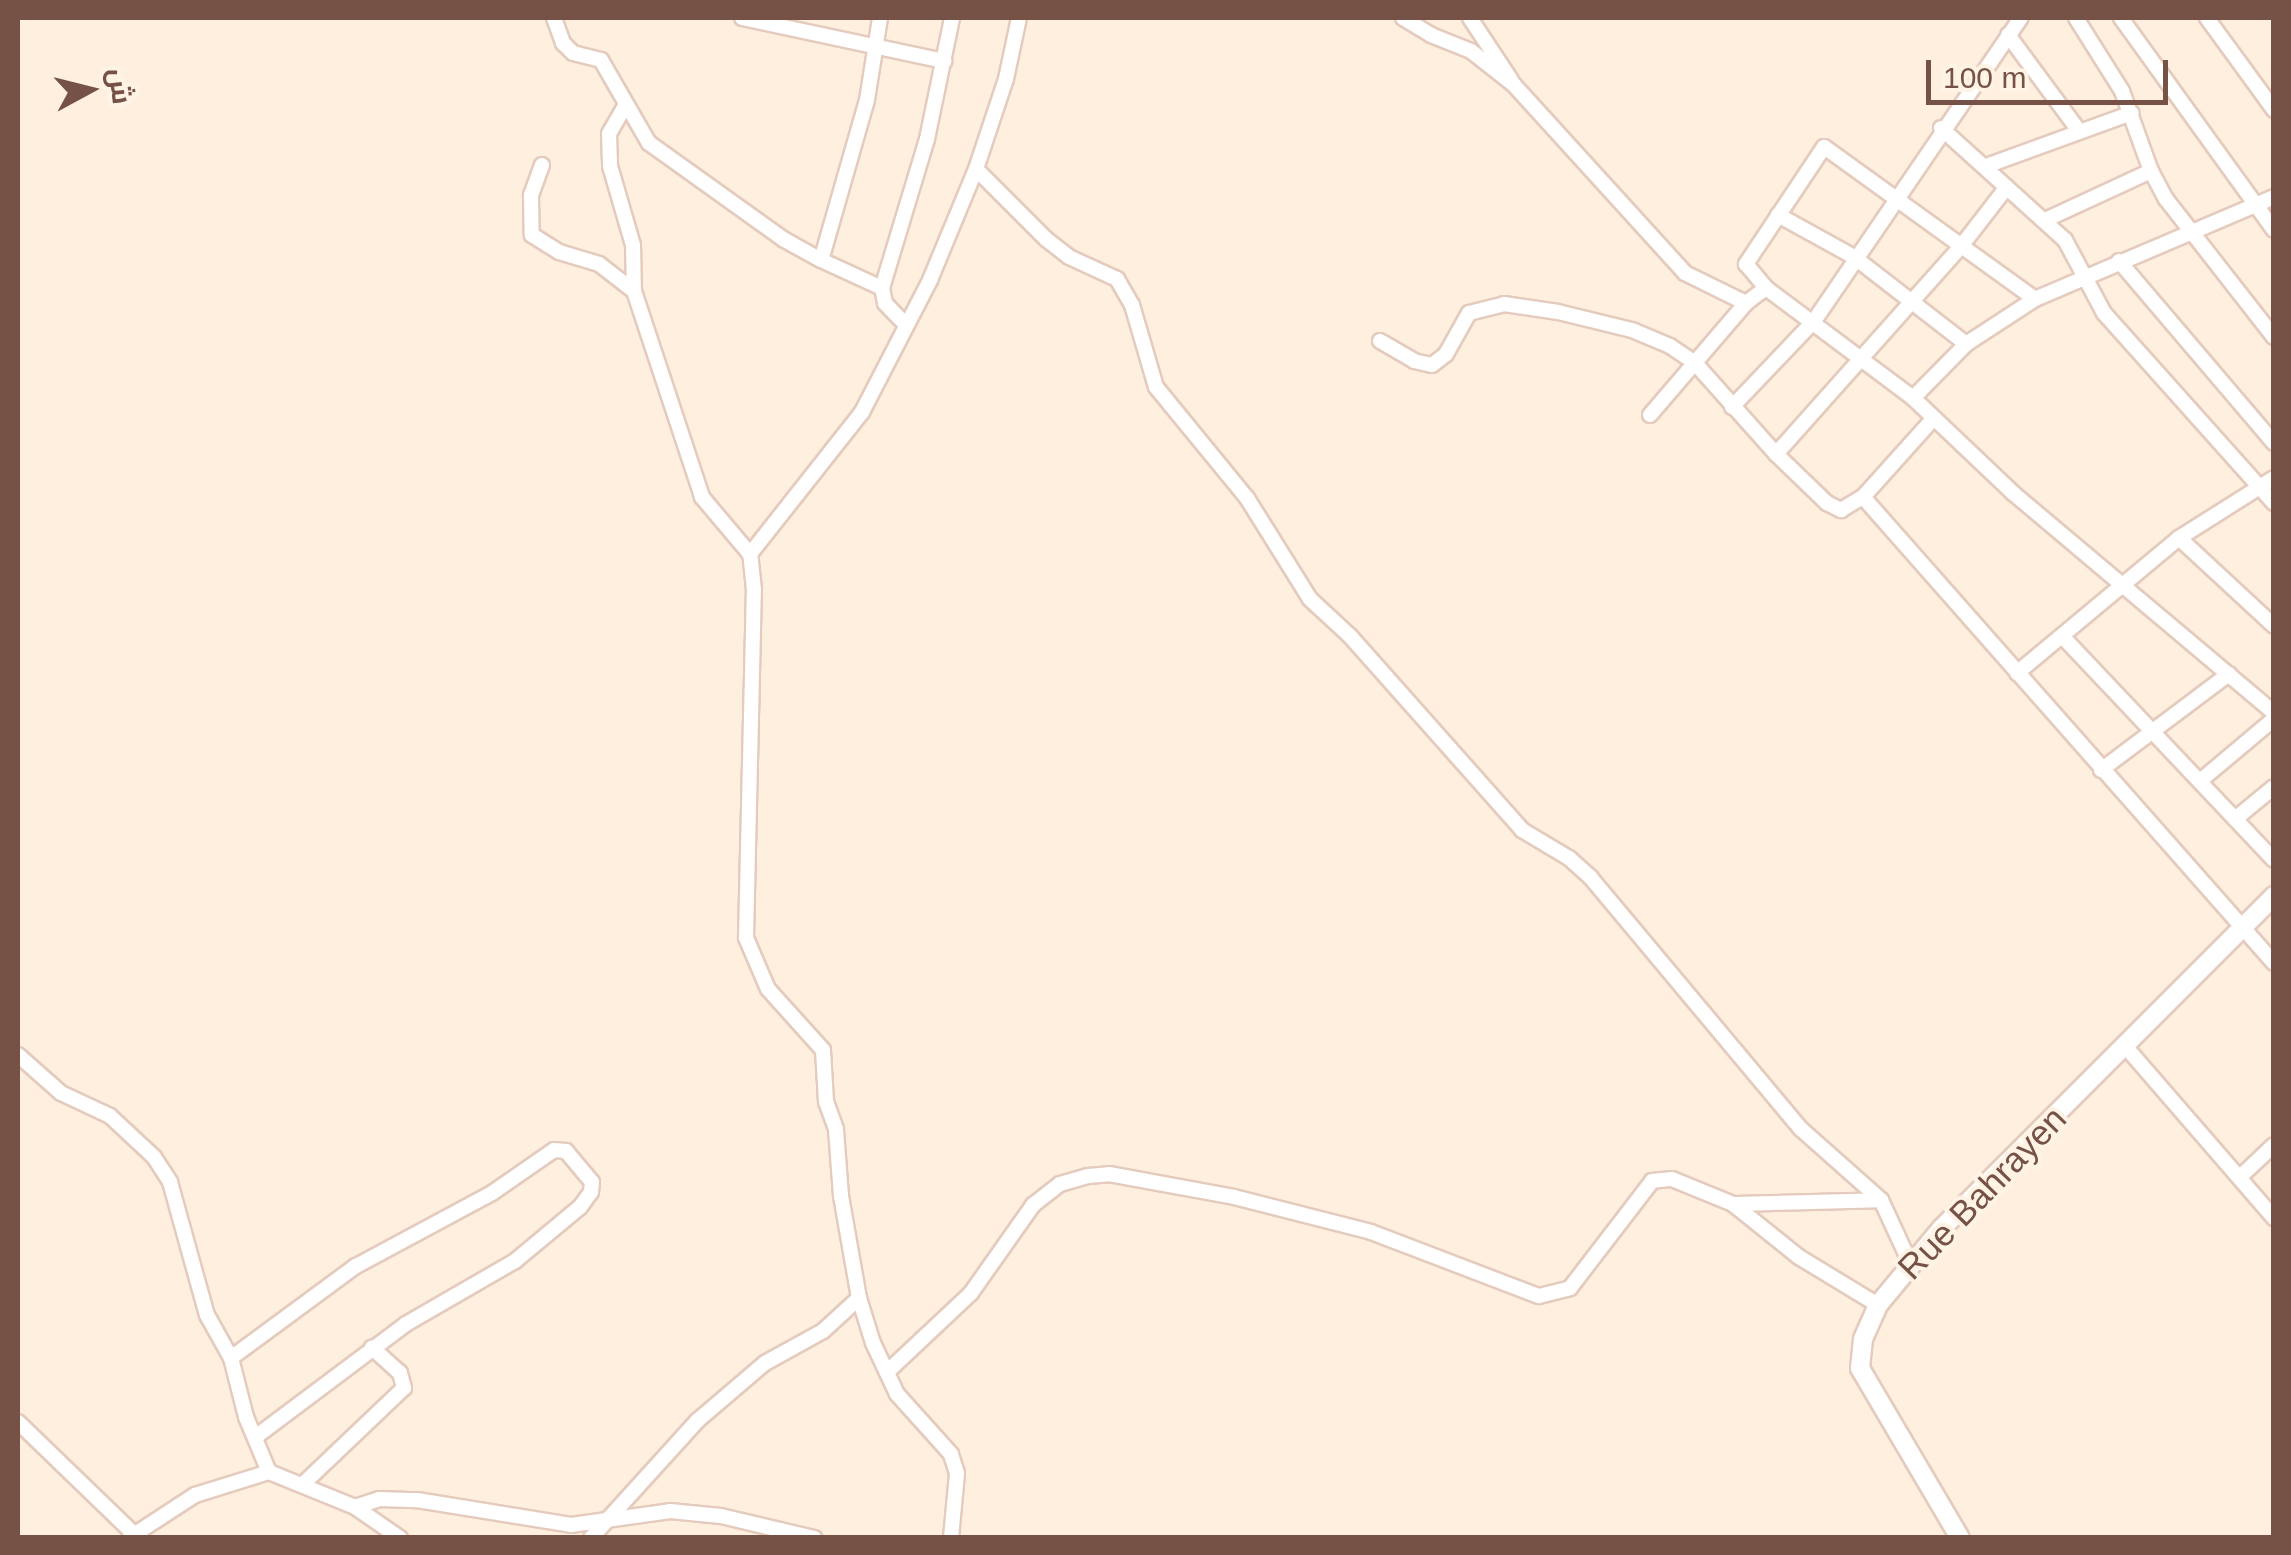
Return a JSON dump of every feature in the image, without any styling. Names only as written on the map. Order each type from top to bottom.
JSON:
[{"type":"street","points":[[554,18],[563,43],[572,53],[600,60],[648,143],[783,239],[882,288]]},
{"type":"street","points":[[742,18],[944,61]]},
{"type":"street","points":[[820,260],[866,100],[880,18]]},
{"type":"street","points":[[905,324],[886,303],[882,288],[922,155],[952,18]]},
{"type":"street","points":[[750,554],[862,412],[943,253],[1006,78],[1018,18]]},
{"type":"street","points":[[1403,18],[1431,36],[1471,51],[1514,84]]},
{"type":"street","points":[[1470,18],[1514,84],[1685,273],[1746,303]]},
{"type":"street","points":[[1732,407],[1814,321],[1941,128],[2021,18]]},
{"type":"street","points":[[2076,18],[2132,114],[2151,171],[2274,337]]},
{"type":"street","points":[[2121,18],[2274,230]]},
{"type":"street","points":[[2207,18],[2274,110]]},
{"type":"street","points":[[2008,35],[2079,130]]},
{"type":"street","points":[[625,106],[608,134],[610,166],[633,245],[634,290],[702,497],[750,554],[754,590],[746,938],[768,989],[822,1050],[859,1298],[887,1372],[910,1412],[951,1454],[958,1473],[951,1538]]},
{"type":"street","points":[[1986,166],[2132,114]]},
{"type":"street","points":[[1941,128],[2045,220],[2073,250],[2104,313],[2274,503]]},
{"type":"street","points":[[2035,298],[1824,147],[1746,264],[1766,288],[1913,398],[2012,492],[2274,716],[2200,781]]},
{"type":"street","points":[[542,165],[531,196],[532,234],[559,252],[600,264],[634,290]]},
{"type":"street","points":[[976,168],[1046,240],[1069,257],[1117,279],[1132,305],[1156,387],[1247,498],[1310,599],[1372,661],[1522,830],[1569,858],[1591,878],[1801,1129],[1881,1200],[1911,1265]]},
{"type":"street","points":[[2045,220],[2151,171]]},
{"type":"street","points":[[1776,454],[1962,244],[2007,187]]},
{"type":"street","points":[[1913,398],[1966,344],[2035,298],[2274,197]]},
{"type":"street","points":[[1778,214],[1854,257],[1966,344]]},
{"type":"street","points":[[2118,261],[2274,443]]},
{"type":"street","points":[[1650,415],[1746,303],[1766,288]]},
{"type":"street","points":[[1380,340],[1414,362],[1432,364],[1446,354],[1470,314],[1504,304],[1632,330],[1670,346],[1695,363],[1776,454],[1834,508],[1848,509],[1863,496],[1934,418]]},
{"type":"street","points":[[2018,673],[2179,538],[2274,478]]},
{"type":"street","points":[[1863,496],[2274,964]]},
{"type":"street","points":[[2179,538],[2274,626]]},
{"type":"street","points":[[2062,636],[2274,860]]},
{"type":"street","points":[[2100,770],[2229,674]]},
{"type":"street","points":[[2235,819],[2274,787]]},
{"type":"street","name":"Rue Bahrayen","points":[[1960,1538],[1860,1368],[1863,1339],[1878,1305],[1942,1228],[2274,896]]},
{"type":"street","points":[[2125,1046],[2272,1214]]},
{"type":"street","points":[[18,1056],[60,1093],[110,1116],[154,1157],[180,1210],[207,1315],[231,1358],[246,1417],[269,1472]]},
{"type":"street","points":[[2241,1176],[2274,1145]]},
{"type":"street","points":[[231,1358],[356,1266],[492,1193],[554,1150],[566,1151],[592,1182],[591,1192],[580,1207],[496,1274],[458,1292],[372,1348],[257,1436]]},
{"type":"street","points":[[887,1372],[970,1293],[1033,1205],[1060,1184],[1109,1174],[1234,1198],[1372,1232],[1539,1296],[1570,1288],[1652,1181],[1672,1180],[1733,1204],[1799,1257],[1878,1305]]},
{"type":"street","points":[[1733,1204],[1881,1200]]},
{"type":"street","points":[[591,1538],[697,1421],[765,1363],[823,1331],[859,1298]]},
{"type":"street","points":[[302,1485],[404,1388],[400,1373],[372,1348]]},
{"type":"street","points":[[18,1422],[132,1536],[207,1489],[269,1472],[355,1507],[400,1538]]},
{"type":"street","points":[[355,1507],[394,1499],[571,1525],[670,1511],[721,1516],[814,1538]]}]
